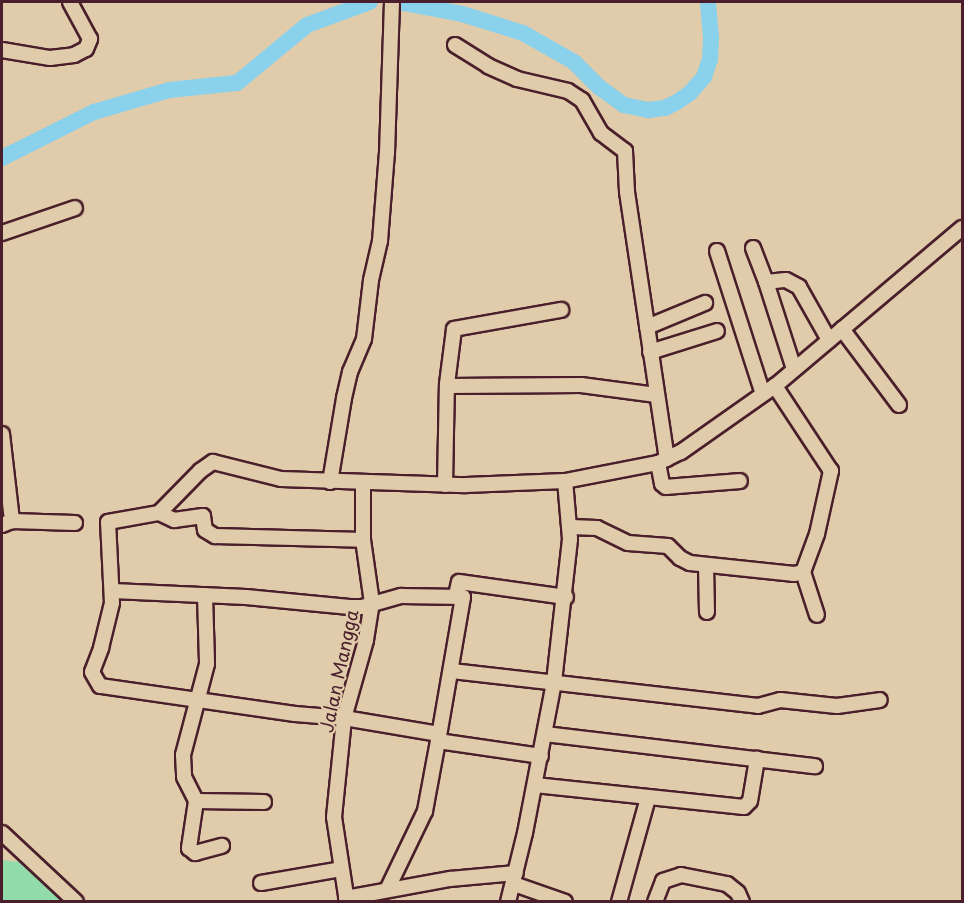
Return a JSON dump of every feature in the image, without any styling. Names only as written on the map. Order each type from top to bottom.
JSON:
[{"type":"street","points":[[2,50],[50,58],[74,55],[86,50],[90,39],[70,2]]},
{"type":"street","points":[[330,482],[344,398],[364,339],[371,280],[380,241],[392,2]]},
{"type":"street","points":[[455,45],[488,66],[518,79],[568,91],[582,100],[601,133],[625,151],[627,192],[656,395],[662,484],[666,487],[740,481]]},
{"type":"street","points":[[2,233],[75,208]]},
{"type":"street","points":[[541,756],[344,718],[100,686],[93,677],[111,611],[108,522],[159,513],[209,463],[225,464],[281,479],[445,485],[565,481],[662,461],[769,390],[963,228]]},
{"type":"street","points":[[753,248],[794,369]]},
{"type":"street","points":[[717,251],[769,390],[831,471],[817,534],[803,572],[817,615]]},
{"type":"street","points":[[766,282],[786,280],[799,287],[829,340]]},
{"type":"street","points":[[647,327],[705,303]]},
{"type":"street","points":[[445,485],[448,386],[455,328],[561,310]]},
{"type":"street","points":[[843,329],[899,405]]},
{"type":"street","points":[[650,352],[717,331]]},
{"type":"street","points":[[448,386],[580,385],[656,395]]},
{"type":"street","points":[[2,434],[7,523],[75,523]]},
{"type":"street","points":[[508,902],[541,756],[566,597],[570,527],[565,481]]},
{"type":"street","name":"Jalan Mangga","points":[[346,900],[334,817],[344,718],[366,640],[372,603],[363,540],[363,483]]},
{"type":"street","points":[[159,513],[174,520],[203,516],[205,530],[215,536],[363,540]]},
{"type":"street","points":[[570,527],[597,528],[628,543],[668,546],[683,560],[706,565],[794,574],[803,572]]},
{"type":"street","points":[[706,565],[707,612]]},
{"type":"street","points":[[456,595],[459,582],[566,597]]},
{"type":"street","points":[[112,591],[205,595],[350,607],[401,596],[456,595],[463,597],[427,806],[387,890]]},
{"type":"street","points":[[205,595],[207,664],[182,768],[196,801],[189,848],[195,853],[222,846]]},
{"type":"street","points":[[452,671],[758,706],[780,700],[837,706],[880,700]]},
{"type":"street","points":[[545,734],[815,766]]},
{"type":"street","points":[[535,785],[744,807],[750,801],[757,759]]},
{"type":"street","points":[[619,902],[648,798]]},
{"type":"street","points":[[196,801],[264,802]]},
{"type":"street","points":[[2,833],[76,902]]},
{"type":"street","points":[[261,883],[341,869]]},
{"type":"street","points":[[655,902],[663,881],[681,876],[727,884],[742,902]]},
{"type":"street","points":[[346,900],[387,890],[457,878],[515,879],[565,902]]},
{"type":"green space","points":[[2,860],[19,862],[67,902],[2,902]]},
{"type":"waterway","points":[[2,158],[94,112],[169,90],[237,83],[307,25],[370,2]]},
{"type":"waterway","points":[[398,2],[462,14],[523,33],[574,62],[599,87],[624,105],[648,110],[665,108],[677,102],[690,93],[704,77],[710,59],[708,2]]}]
